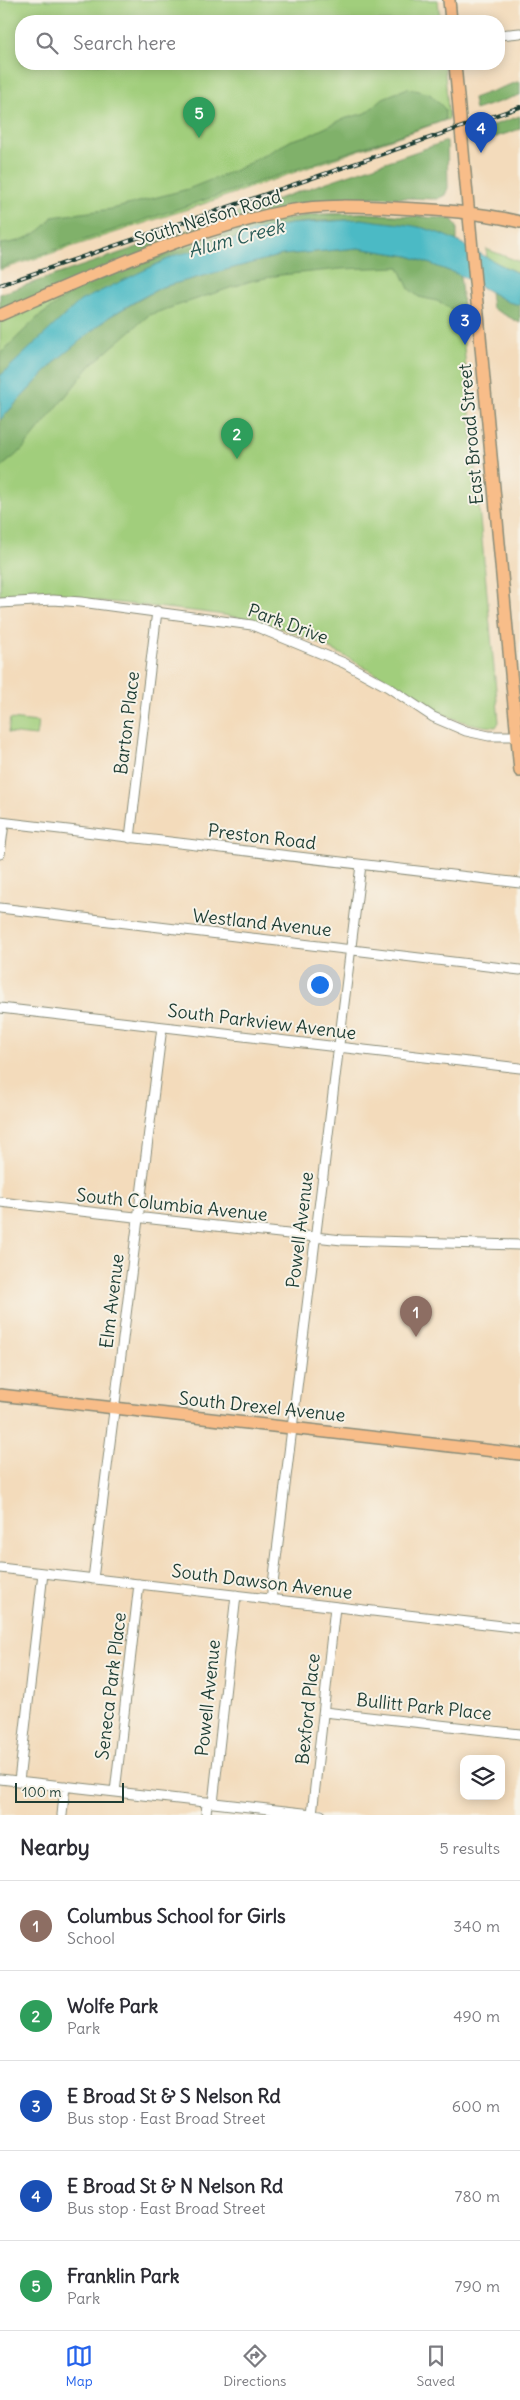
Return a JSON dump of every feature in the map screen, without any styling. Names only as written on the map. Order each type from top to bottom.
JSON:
[{"type":"main road","points":[[449,0],[450,15]]},
{"type":"main road","name":"East Broad Street","points":[[455,70],[467,211],[515,668],[520,771]]},
{"type":"main road","name":"South Nelson Road","points":[[0,315],[112,266],[260,217],[303,209],[345,206],[467,211],[520,222]]},
{"type":"main road","name":"South Drexel Avenue","points":[[0,1395],[520,1454]]},
{"type":"street","points":[[505,34],[520,33]]},
{"type":"street","name":"Park Drive","points":[[0,603],[53,600],[156,611],[252,626],[344,663],[388,686],[433,717],[466,731],[489,736],[517,736]]},
{"type":"street","name":"Barton Place","points":[[130,838],[156,611]]},
{"type":"street","points":[[0,854],[2,823]]},
{"type":"street","name":"Preston Road","points":[[2,823],[520,883]]},
{"type":"street","name":"Powell Avenue","points":[[271,1600],[360,865]]},
{"type":"street","name":"Westland Avenue","points":[[0,908],[520,970]]},
{"type":"street","name":"South Parkview Avenue","points":[[0,1008],[520,1068]]},
{"type":"street","name":"Elm Avenue","points":[[93,1579],[162,1027]]},
{"type":"street","name":"South Columbia Avenue","points":[[0,1202],[316,1237],[378,1242],[520,1245]]},
{"type":"street","name":"South Dawson Avenue","points":[[0,1568],[520,1628]]},
{"type":"street","points":[[20,1781],[43,1572]]},
{"type":"street","name":"Seneca Park Place","points":[[115,1792],[139,1584]]},
{"type":"street","name":"Powell Avenue","points":[[206,1815],[210,1803],[236,1596]]},
{"type":"street","name":"Bexford Place","points":[[317,1814],[324,1712],[335,1607]]},
{"type":"street","name":"Bullitt Park Place","points":[[324,1712],[520,1734]]},
{"type":"street","points":[[0,1779],[317,1814]]},
{"type":"street","points":[[62,1815],[65,1786]]},
{"type":"green space","points":[[0,0],[438,0],[439,15],[15,15],[15,70],[445,70],[449,119],[200,205],[0,270]]},
{"type":"green space","points":[[520,81],[520,95],[475,110],[473,98]]},
{"type":"green space","points":[[408,88],[430,94],[445,109],[445,120],[0,268],[0,244],[22,240],[36,233],[52,217],[112,209],[188,189],[238,169],[292,140],[310,135],[343,119],[366,113],[383,98]]},
{"type":"green space","points":[[520,116],[520,129],[478,143],[476,131]]},
{"type":"green space","points":[[447,141],[448,188],[445,195],[437,199],[372,197],[296,204],[0,311],[0,294]]},
{"type":"green space","points":[[362,213],[452,219],[499,722],[496,727],[475,725],[437,711],[338,652],[299,635],[264,623],[210,613],[97,601],[58,598],[0,599],[0,321],[113,273],[190,244],[230,232],[269,222],[309,215]]},
{"type":"green space","points":[[362,213],[452,219],[457,227],[457,241],[408,227],[357,221],[306,222],[252,232],[220,245],[19,359],[0,376],[0,354],[37,318],[80,287],[116,272],[263,223],[311,215]]},
{"type":"green space","points":[[358,248],[409,256],[460,275],[464,316],[437,301],[419,297],[409,289],[399,267],[341,269],[280,275],[251,281],[149,315],[91,365],[22,450],[0,468],[0,420],[58,359],[109,317],[162,287],[282,255]]},
{"type":"green space","points":[[486,249],[520,262],[520,274],[487,258]]},
{"type":"green space","points":[[490,292],[508,302],[520,305],[520,323],[492,308]]},
{"type":"green space","points":[[10,719],[38,722],[36,736],[8,733]]},
{"type":"water","points":[[362,219],[405,224],[442,234],[520,274],[520,305],[508,302],[460,275],[409,256],[358,248],[282,255],[162,287],[138,300],[109,317],[58,359],[0,420],[0,376],[80,301],[176,255],[220,245],[254,231],[291,224]]},
{"type":"railway","points":[[0,285],[520,107]]},
{"type":"place","name":"Franklin Park","points":[[199,138]]},
{"type":"place","name":"E Broad St & N Nelson Rd","points":[[481,153]]},
{"type":"place","name":"E Broad St & S Nelson Rd","points":[[465,345]]},
{"type":"place","name":"Wolfe Park","points":[[237,459]]},
{"type":"place","name":"Columbus School for Girls","points":[[416,1337]]},
{"type":"water label","name":"Alum Creek","points":[[236,238]]}]
